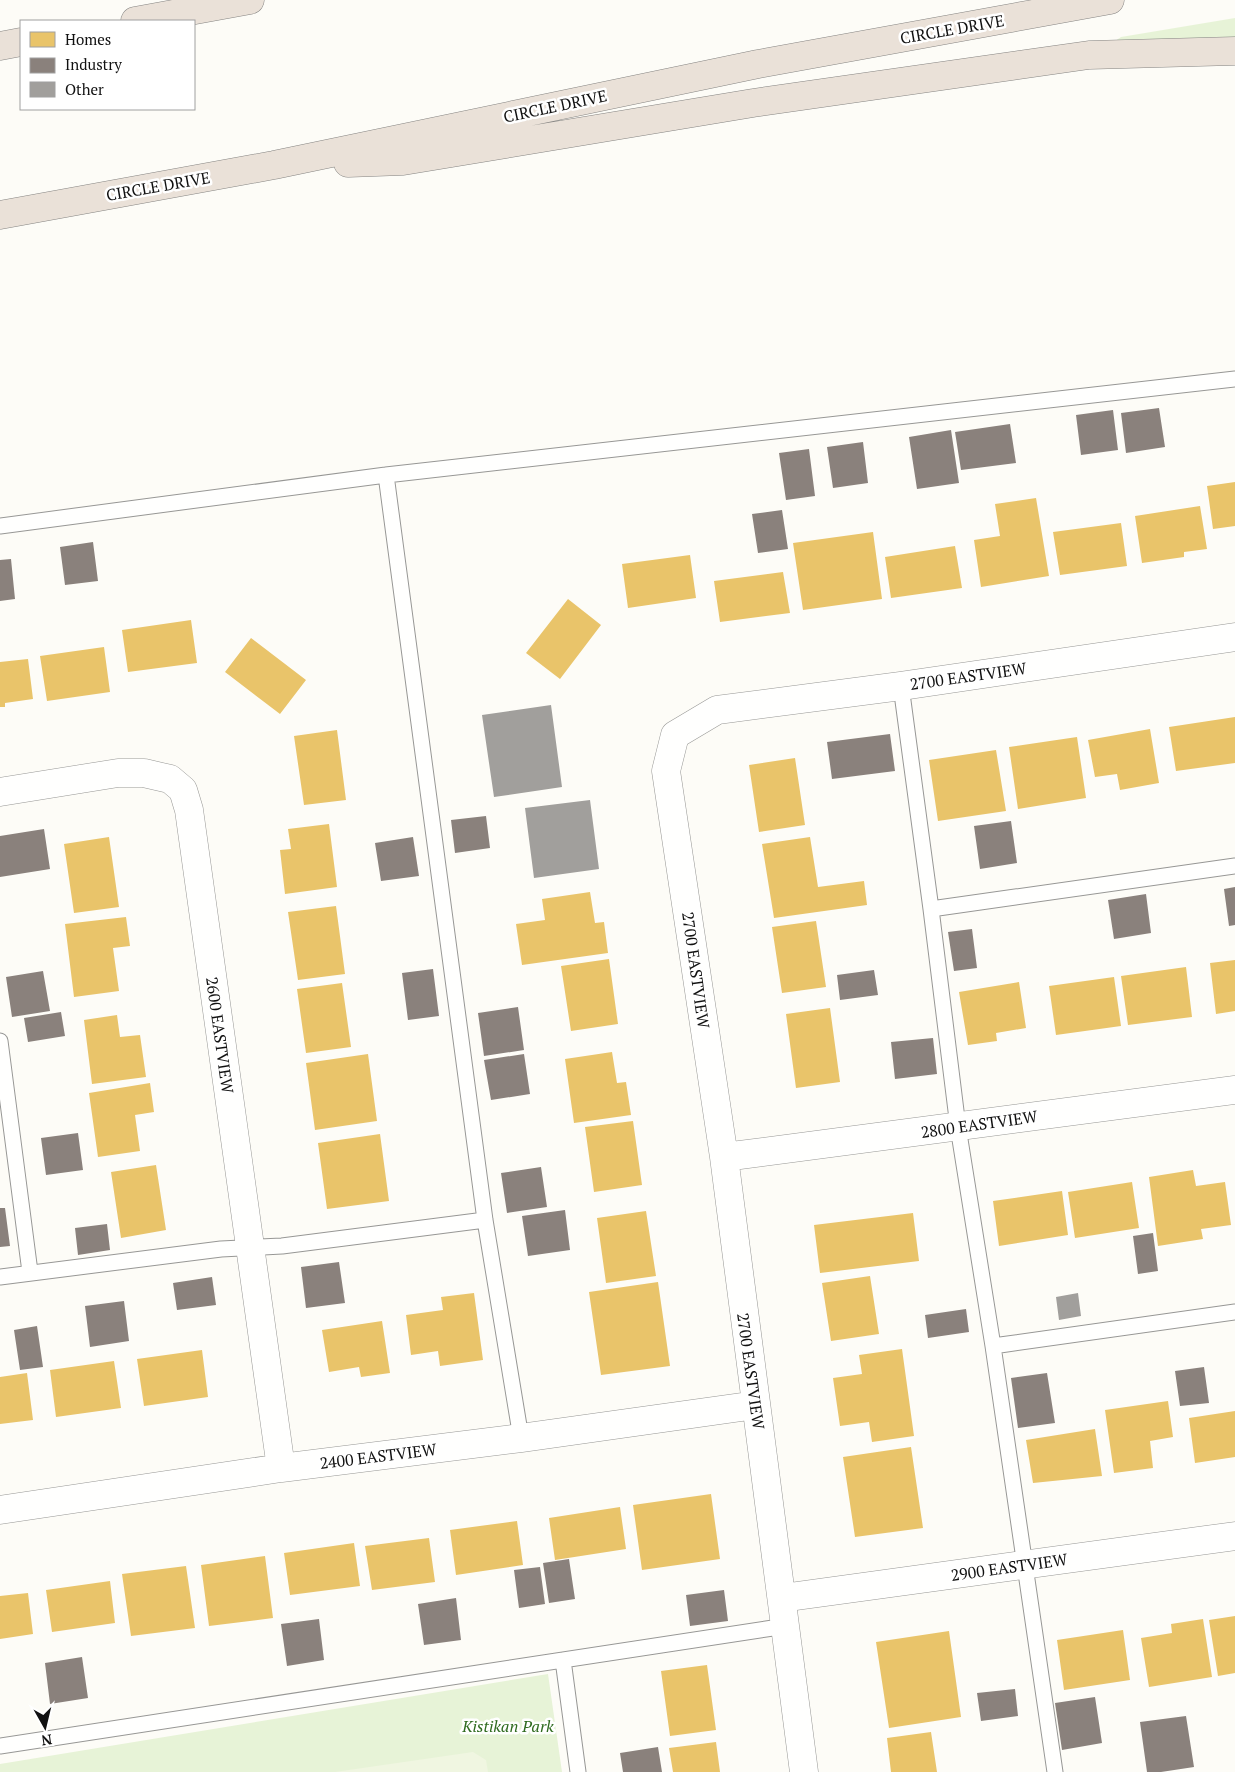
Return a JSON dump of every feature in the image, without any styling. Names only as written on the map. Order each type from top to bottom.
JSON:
[{"type":"highway","points":[[140,20],[250,0]]},
{"type":"highway","name":"CIRCLE DRIVE","points":[[0,215],[274,165],[758,64],[1110,0]]},
{"type":"highway","points":[[0,46],[20,42]]},
{"type":"highway","points":[[274,165],[403,161],[753,103],[1089,55],[1235,52]]},
{"type":"street","name":"2700 EASTVIEW","points":[[804,1772],[724,1158],[666,771],[675,735],[717,710],[901,686],[1235,637]]},
{"type":"street","name":"2600 EASTVIEW","points":[[0,792],[118,774],[144,773],[170,779],[183,790],[189,810],[281,1468]]},
{"type":"street","name":"2800 EASTVIEW","points":[[724,1158],[1235,1090]]},
{"type":"street","name":"2400 EASTVIEW","points":[[0,1510],[281,1468],[521,1438],[756,1405]]},
{"type":"street","name":"2900 EASTVIEW","points":[[782,1598],[1235,1536]]},
{"type":"lane","points":[[0,526],[386,475],[1235,379]]},
{"type":"lane","points":[[386,475],[485,1220],[521,1438]]},
{"type":"lane","points":[[901,686],[958,1127],[993,1346],[1055,1772]]},
{"type":"lane","points":[[931,909],[1235,866]]},
{"type":"lane","points":[[0,1041],[30,1272]]},
{"type":"lane","points":[[0,1277],[221,1249],[250,1248],[485,1220]]},
{"type":"lane","points":[[993,1346],[1235,1312]]},
{"type":"lane","points":[[0,1746],[786,1626]]},
{"type":"lane","points":[[563,1660],[578,1772]]},
{"type":"green space","points":[[1235,18],[1235,45],[1112,43],[1121,37]]},
{"type":"green space","name":"Kistikan Park","points":[[548,1674],[562,1772],[0,1772],[0,1764]]},
{"type":"green space","points":[[473,1752],[486,1760],[488,1772],[335,1772]]},
{"type":"building: Homes","points":[[1235,482],[1235,526],[1213,529],[1207,486]]},
{"type":"building: Homes","points":[[1036,498],[1049,576],[981,587],[974,540],[1000,536],[995,504]]},
{"type":"building: Homes","points":[[1200,506],[1207,549],[1184,552],[1184,557],[1142,563],[1135,516]]},
{"type":"building: Homes","points":[[1121,523],[1127,566],[1060,575],[1053,532]]},
{"type":"building: Homes","points":[[873,532],[882,599],[803,610],[793,543]]},
{"type":"building: Homes","points":[[955,546],[962,588],[891,598],[885,557]]},
{"type":"building: Homes","points":[[690,555],[696,598],[628,608],[622,564]]},
{"type":"building: Homes","points":[[783,572],[790,613],[720,622],[714,581]]},
{"type":"building: Homes","points":[[568,599],[601,625],[560,679],[526,653]]},
{"type":"building: Homes","points":[[191,620],[197,663],[128,672],[122,630]]},
{"type":"building: Homes","points":[[251,638],[306,680],[280,714],[225,672]]},
{"type":"building: Homes","points":[[104,647],[110,692],[47,701],[40,656]]},
{"type":"building: Homes","points":[[28,659],[33,699],[5,703],[5,707],[0,707],[0,662]]},
{"type":"building: Homes","points":[[1235,717],[1235,763],[1176,771],[1169,727]]},
{"type":"building: Homes","points":[[1150,729],[1159,783],[1120,790],[1117,774],[1095,777],[1088,740]]},
{"type":"building: Homes","points":[[337,730],[346,800],[304,805],[294,736]]},
{"type":"building: Homes","points":[[1077,737],[1086,798],[1018,809],[1009,747]]},
{"type":"building: Homes","points":[[996,750],[1006,811],[938,821],[929,760]]},
{"type":"building: Homes","points":[[795,758],[805,825],[759,832],[749,765]]},
{"type":"building: Homes","points":[[329,824],[337,887],[285,894],[280,850],[291,849],[288,829]]},
{"type":"building: Homes","points":[[109,837],[119,907],[74,913],[64,844]]},
{"type":"building: Homes","points":[[810,837],[818,887],[864,881],[867,905],[774,918],[762,844]]},
{"type":"building: Homes","points":[[590,892],[595,923],[604,922],[608,953],[522,965],[516,924],[545,920],[542,899]]},
{"type":"building: Homes","points":[[336,906],[345,974],[298,980],[288,912]]},
{"type":"building: Homes","points":[[126,917],[130,946],[113,948],[119,991],[74,997],[65,924]]},
{"type":"building: Homes","points":[[816,921],[826,987],[782,993],[772,927]]},
{"type":"building: Homes","points":[[609,959],[618,1024],[571,1031],[561,966]]},
{"type":"building: Homes","points":[[1235,960],[1235,1011],[1216,1014],[1210,963]]},
{"type":"building: Homes","points":[[1186,967],[1192,1017],[1128,1025],[1121,976]]},
{"type":"building: Homes","points":[[1114,977],[1121,1026],[1056,1035],[1049,986]]},
{"type":"building: Homes","points":[[1019,982],[1026,1028],[996,1033],[997,1041],[968,1045],[959,992]]},
{"type":"building: Homes","points":[[342,983],[351,1047],[306,1053],[297,989]]},
{"type":"building: Homes","points":[[830,1008],[840,1082],[796,1088],[786,1014]]},
{"type":"building: Homes","points":[[117,1015],[120,1037],[140,1035],[146,1077],[92,1084],[84,1020]]},
{"type":"building: Homes","points":[[612,1052],[617,1083],[626,1082],[631,1115],[574,1123],[565,1059]]},
{"type":"building: Homes","points":[[368,1054],[377,1121],[315,1130],[306,1063]]},
{"type":"building: Homes","points":[[150,1083],[154,1112],[135,1115],[140,1151],[98,1157],[89,1093]]},
{"type":"building: Homes","points":[[633,1121],[642,1185],[594,1192],[585,1127]]},
{"type":"building: Homes","points":[[380,1134],[389,1201],[327,1209],[318,1143]]},
{"type":"building: Homes","points":[[156,1165],[166,1230],[121,1238],[111,1172]]},
{"type":"building: Homes","points":[[1193,1170],[1196,1186],[1225,1182],[1231,1225],[1201,1229],[1203,1239],[1158,1246],[1149,1177]]},
{"type":"building: Homes","points":[[1132,1182],[1139,1228],[1075,1238],[1068,1192]]},
{"type":"building: Homes","points":[[1062,1191],[1068,1235],[999,1246],[993,1201]]},
{"type":"building: Homes","points":[[646,1211],[656,1276],[606,1283],[597,1218]]},
{"type":"building: Homes","points":[[913,1213],[919,1261],[820,1273],[814,1225]]},
{"type":"building: Homes","points":[[870,1276],[879,1334],[831,1341],[822,1283]]},
{"type":"building: Homes","points":[[658,1282],[670,1366],[601,1375],[589,1292]]},
{"type":"building: Homes","points":[[474,1293],[483,1360],[440,1366],[438,1351],[411,1355],[406,1315],[443,1310],[441,1297]]},
{"type":"building: Homes","points":[[382,1321],[390,1373],[361,1377],[359,1367],[329,1372],[322,1330]]},
{"type":"building: Homes","points":[[902,1349],[914,1436],[872,1442],[869,1422],[840,1426],[833,1378],[862,1374],[859,1355]]},
{"type":"building: Homes","points":[[202,1350],[208,1397],[144,1406],[137,1359]]},
{"type":"building: Homes","points":[[114,1361],[121,1408],[56,1417],[50,1370]]},
{"type":"building: Homes","points":[[27,1373],[33,1420],[0,1424],[0,1377]]},
{"type":"building: Homes","points":[[1168,1401],[1173,1437],[1150,1441],[1153,1468],[1114,1473],[1105,1410]]},
{"type":"building: Homes","points":[[1235,1411],[1235,1457],[1195,1463],[1189,1418]]},
{"type":"building: Homes","points":[[1095,1429],[1102,1476],[1033,1483],[1026,1440]]},
{"type":"building: Homes","points":[[911,1447],[923,1528],[855,1537],[843,1457]]},
{"type":"building: Homes","points":[[711,1494],[720,1559],[642,1570],[633,1505]]},
{"type":"building: Homes","points":[[620,1507],[626,1549],[555,1560],[549,1518]]},
{"type":"building: Homes","points":[[517,1521],[523,1565],[456,1575],[450,1530]]},
{"type":"building: Homes","points":[[429,1538],[435,1582],[372,1590],[365,1546]]},
{"type":"building: Homes","points":[[354,1543],[360,1586],[290,1595],[284,1553]]},
{"type":"building: Homes","points":[[265,1556],[273,1618],[209,1626],[201,1565]]},
{"type":"building: Homes","points":[[186,1566],[195,1628],[131,1636],[122,1574]]},
{"type":"building: Homes","points":[[110,1581],[115,1623],[52,1632],[46,1590]]},
{"type":"building: Homes","points":[[28,1593],[33,1634],[0,1639],[0,1596]]},
{"type":"building: Homes","points":[[1235,1616],[1235,1673],[1218,1676],[1209,1620]]},
{"type":"building: Homes","points":[[1203,1619],[1212,1677],[1149,1687],[1141,1638],[1172,1633],[1171,1624]]},
{"type":"building: Homes","points":[[1123,1630],[1130,1680],[1064,1690],[1057,1640]]},
{"type":"building: Homes","points":[[949,1631],[961,1717],[889,1728],[876,1642]]},
{"type":"building: Homes","points":[[707,1665],[716,1730],[670,1736],[661,1671]]},
{"type":"building: Homes","points":[[931,1732],[937,1772],[891,1772],[887,1738]]},
{"type":"building: Homes","points":[[716,1742],[720,1772],[673,1772],[669,1748]]},
{"type":"building: Industry","points":[[1159,408],[1165,447],[1126,453],[1121,413]]},
{"type":"building: Industry","points":[[1113,410],[1118,450],[1081,455],[1076,415]]},
{"type":"building: Industry","points":[[1010,424],[1016,463],[961,470],[955,432]]},
{"type":"building: Industry","points":[[951,430],[959,483],[917,489],[909,437]]},
{"type":"building: Industry","points":[[863,442],[868,483],[833,488],[827,447]]},
{"type":"building: Industry","points":[[809,449],[815,496],[786,500],[779,453]]},
{"type":"building: Industry","points":[[782,510],[788,549],[758,553],[752,514]]},
{"type":"building: Industry","points":[[93,542],[98,581],[65,585],[60,547]]},
{"type":"building: Industry","points":[[11,559],[15,599],[0,601],[0,560]]},
{"type":"building: Industry","points":[[890,734],[895,771],[832,779],[827,742]]},
{"type":"building: Industry","points":[[486,816],[490,848],[455,853],[451,820]]},
{"type":"building: Industry","points":[[1011,821],[1017,863],[980,869],[974,826]]},
{"type":"building: Industry","points":[[44,829],[50,869],[0,877],[0,836]]},
{"type":"building: Industry","points":[[413,837],[419,876],[381,881],[375,843]]},
{"type":"building: Industry","points":[[1235,887],[1235,925],[1229,926],[1224,889]]},
{"type":"building: Industry","points":[[1146,894],[1151,933],[1114,939],[1108,900]]},
{"type":"building: Industry","points":[[972,929],[977,968],[954,971],[948,932]]},
{"type":"building: Industry","points":[[433,969],[439,1016],[408,1020],[402,973]]},
{"type":"building: Industry","points":[[874,970],[878,995],[840,1000],[837,975]]},
{"type":"building: Industry","points":[[43,971],[50,1011],[12,1017],[6,977]]},
{"type":"building: Industry","points":[[518,1007],[524,1050],[484,1056],[478,1013]]},
{"type":"building: Industry","points":[[61,1012],[65,1036],[28,1042],[24,1018]]},
{"type":"building: Industry","points":[[933,1038],[937,1074],[895,1079],[891,1042]]},
{"type":"building: Industry","points":[[524,1054],[530,1094],[491,1100],[484,1060]]},
{"type":"building: Industry","points":[[78,1133],[83,1170],[46,1175],[41,1138]]},
{"type":"building: Industry","points":[[541,1167],[547,1207],[507,1213],[501,1173]]},
{"type":"building: Industry","points":[[0,1208],[5,1208],[10,1246],[0,1247]]},
{"type":"building: Industry","points":[[565,1210],[570,1250],[528,1256],[522,1216]]},
{"type":"building: Industry","points":[[107,1224],[110,1250],[78,1255],[75,1228]]},
{"type":"building: Industry","points":[[1153,1233],[1158,1271],[1138,1274],[1133,1236]]},
{"type":"building: Industry","points":[[339,1262],[345,1303],[306,1308],[301,1267]]},
{"type":"building: Industry","points":[[212,1277],[216,1305],[177,1310],[173,1283]]},
{"type":"building: Industry","points":[[124,1301],[129,1341],[90,1347],[85,1306]]},
{"type":"building: Industry","points":[[966,1309],[969,1332],[928,1338],[925,1315]]},
{"type":"building: Industry","points":[[37,1326],[43,1367],[20,1370],[14,1330]]},
{"type":"building: Industry","points":[[1204,1367],[1209,1403],[1180,1406],[1175,1371]]},
{"type":"building: Industry","points":[[1047,1373],[1055,1423],[1018,1428],[1011,1378]]},
{"type":"building: Industry","points":[[569,1559],[575,1599],[549,1603],[543,1563]]},
{"type":"building: Industry","points":[[540,1567],[545,1604],[519,1608],[514,1570]]},
{"type":"building: Industry","points":[[724,1590],[728,1621],[690,1626],[686,1595]]},
{"type":"building: Industry","points":[[456,1598],[461,1640],[424,1645],[418,1604]]},
{"type":"building: Industry","points":[[319,1619],[324,1660],[287,1666],[281,1624]]},
{"type":"building: Industry","points":[[82,1657],[88,1698],[50,1704],[45,1663]]},
{"type":"building: Industry","points":[[1015,1689],[1018,1716],[981,1721],[977,1693]]},
{"type":"building: Industry","points":[[1095,1697],[1102,1743],[1062,1750],[1055,1703]]},
{"type":"building: Industry","points":[[1186,1716],[1194,1767],[1147,1772],[1140,1722]]},
{"type":"building: Industry","points":[[658,1747],[662,1772],[623,1772],[620,1753]]},
{"type":"building: Other","points":[[551,705],[562,787],[494,797],[482,715]]},
{"type":"building: Other","points":[[590,800],[599,869],[534,878],[525,808]]},
{"type":"building: Other","points":[[1078,1293],[1081,1316],[1059,1320],[1056,1297]]}]
